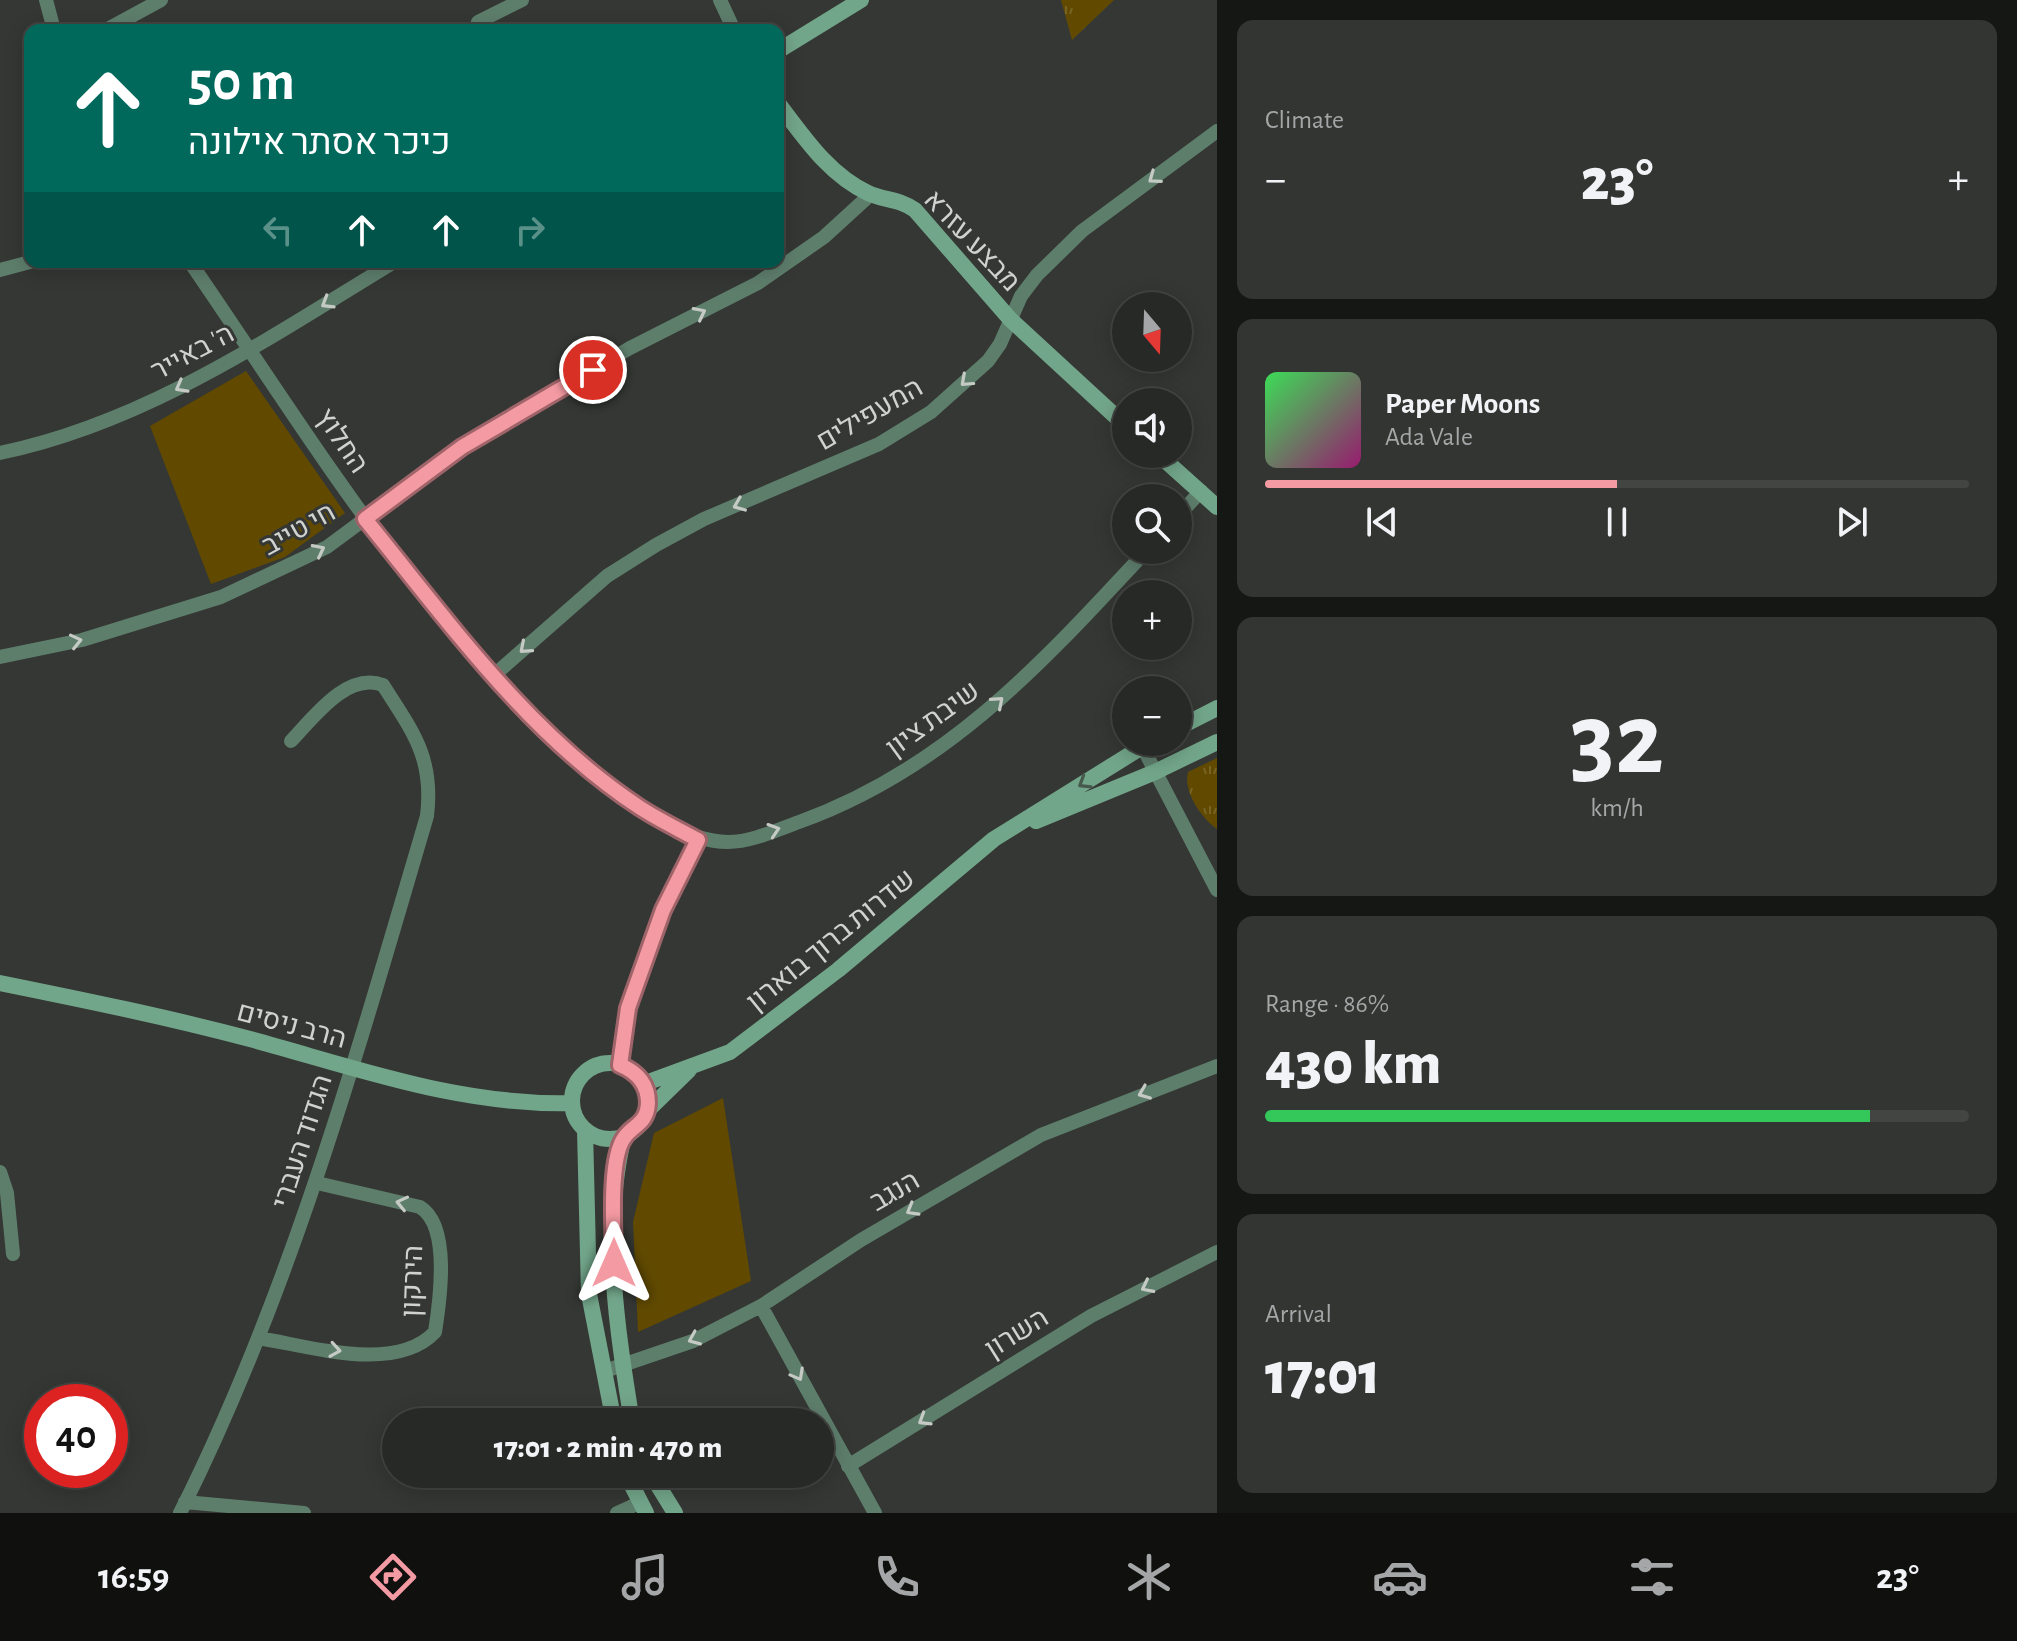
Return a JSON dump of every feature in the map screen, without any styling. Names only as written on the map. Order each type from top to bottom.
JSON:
[{"type":"street","points":[[46,0],[52,24]]},
{"type":"street","points":[[117,24],[161,0]]},
{"type":"street","points":[[478,22],[522,0]]},
{"type":"street","points":[[720,0],[731,24]]},
{"type":"street","points":[[784,47],[861,0]]},
{"type":"street","name":"מבצע עזרא","points":[[784,111],[820,158],[871,194],[898,199],[915,210],[1010,319],[1112,413]]},
{"type":"street","name":"המעפילים","points":[[493,676],[607,576],[656,545],[704,519],[879,444],[931,412],[988,361],[1037,275],[1082,231],[1217,131]]},
{"type":"street","name":"חי טייב","points":[[784,265],[824,237],[871,194]]},
{"type":"street","points":[[0,270],[24,264]]},
{"type":"street","name":"החלוץ","points":[[194,268],[365,519],[493,676],[591,770],[638,807],[698,840]]},
{"type":"street","name":"ה' באייר","points":[[0,453],[98,424],[165,396],[250,350],[384,268]]},
{"type":"street","name":"חי טייב","points":[[0,657],[82,640],[221,597],[327,547],[462,447],[630,348],[758,283],[780,268]]},
{"type":"street","points":[[1174,468],[1217,507]]},
{"type":"street","points":[[1192,501],[1201,491]]},
{"type":"street","name":"שיבת ציון","points":[[698,840],[733,842],[781,828],[845,805],[927,758],[1037,668],[1134,564]]},
{"type":"street","name":"הגדוד העברי","points":[[182,1508],[258,1338],[317,1183],[427,816],[429,769],[411,727],[383,685],[372,681],[355,684],[335,697],[291,741]]},
{"type":"street","points":[[1192,721],[1217,708]]},
{"type":"street","name":"שדרות ברוך בוארון","points":[[994,839],[1155,772],[1217,742]]},
{"type":"street","name":"שדרות ברוך בוארון","points":[[643,1084],[730,1052],[838,970],[994,839],[1127,756]]},
{"type":"street","points":[[1150,756],[1155,772],[1212,867],[1217,890]]},
{"type":"street","points":[[620,1065],[628,1008],[663,910],[698,840]]},
{"type":"street","name":"הרב ניסים","points":[[0,983],[166,1016],[429,1090],[519,1104],[572,1103]]},
{"type":"street","points":[[600,1065],[620,1065],[643,1084],[647,1111],[634,1130],[624,1136],[610,1139],[585,1130],[576,1118],[572,1103],[583,1075],[600,1065]]},
{"type":"street","name":"הנגב","points":[[605,1371],[693,1341],[761,1306],[861,1240],[1041,1135],[1217,1066]]},
{"type":"street","name":"שדרות ברוך בוארון","points":[[647,1111],[692,1068]]},
{"type":"street","points":[[585,1130],[589,1294],[612,1408]]},
{"type":"street","points":[[624,1136],[614,1175],[614,1292],[630,1408]]},
{"type":"street","points":[[0,1172],[7,1193],[13,1254]]},
{"type":"street","name":"הירקון","points":[[258,1338],[374,1356],[410,1351],[435,1332],[440,1301],[439,1231],[429,1213],[420,1207],[317,1183]]},
{"type":"street","name":"השרון","points":[[848,1466],[1091,1316],[1217,1252]]},
{"type":"street","points":[[761,1306],[875,1513]]},
{"type":"street","points":[[617,1513],[642,1508],[633,1488]]},
{"type":"street","points":[[660,1488],[675,1513]]},
{"type":"street","points":[[182,1508],[304,1513]]},
{"type":"green space","points":[[1061,0],[1114,0],[1072,40]]},
{"type":"green space","points":[[246,371],[345,513],[285,557],[211,584],[150,426]]},
{"type":"green space","points":[[1217,758],[1217,829],[1195,804],[1187,780],[1188,772]]},
{"type":"green space","points":[[723,1098],[751,1281],[638,1332],[633,1222],[654,1133]]},
{"type":"route","points":[[593,370],[462,447],[365,519],[493,676],[549,733],[638,807],[698,840],[663,910],[628,1008],[620,1065],[638,1076],[647,1092],[648,1101],[642,1122],[624,1136],[614,1175],[614,1263]]}]
